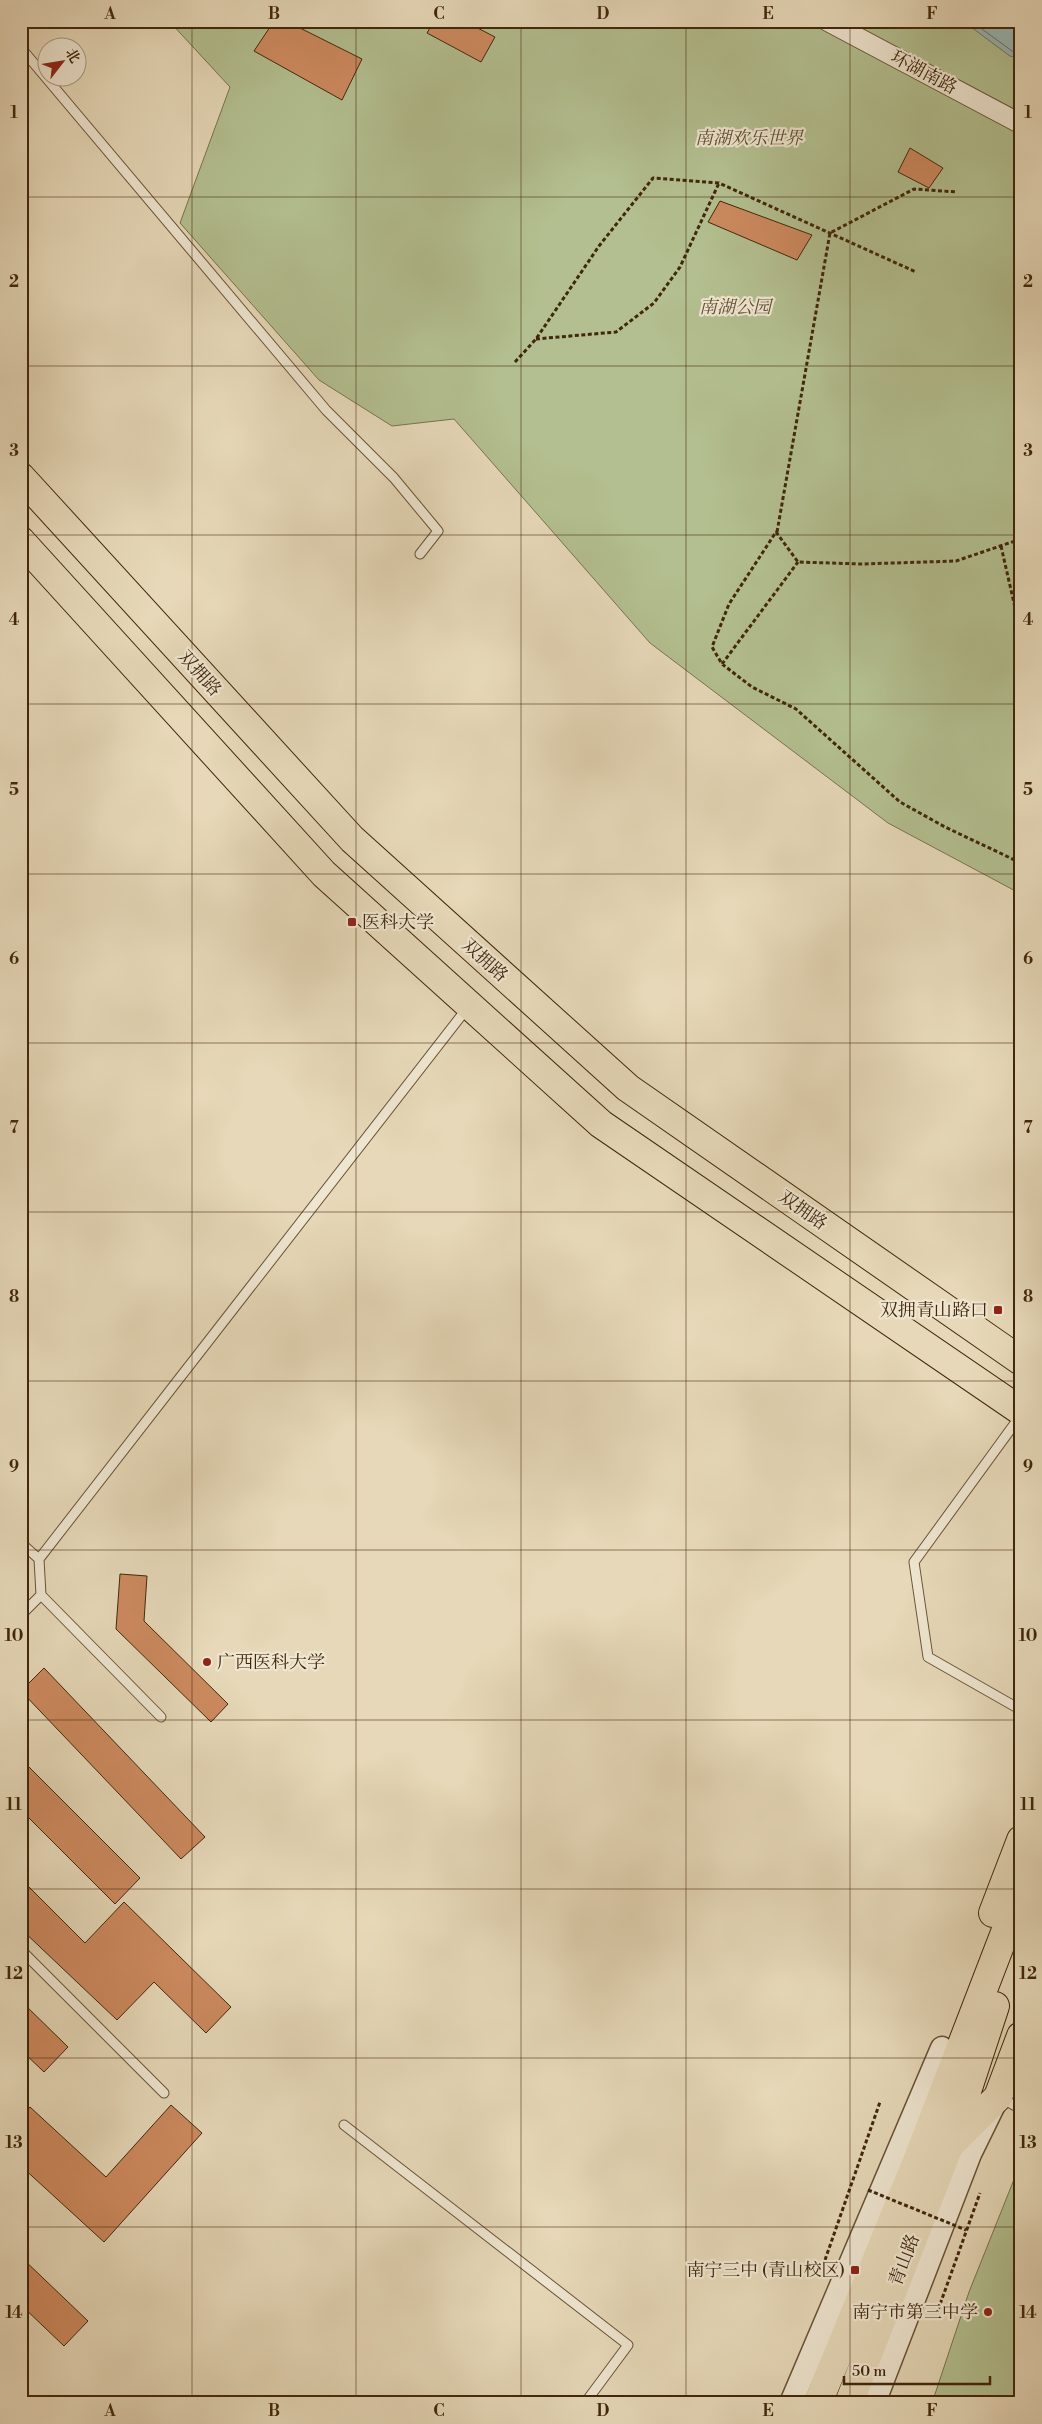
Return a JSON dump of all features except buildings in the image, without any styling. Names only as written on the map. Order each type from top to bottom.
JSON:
[{"type":"main road","name":"双拥路","points":[[21,477],[352,839],[628,1088],[1021,1361]]},
{"type":"main road","points":[[21,541],[324,874],[601,1124],[1021,1411]]},
{"type":"main road","points":[[919,2156],[942,2048],[1021,1840]]},
{"type":"main road","points":[[919,2156],[1021,1891]]},
{"type":"main road","name":"青山路","points":[[849,2403],[949,2146],[1021,1935]]},
{"type":"main road","points":[[949,2146],[1009,2103],[1021,2036]]},
{"type":"main road","name":"青山路","points":[[818,2403],[919,2156]]},
{"type":"street","name":"环湖南路","points":[[827,21],[1021,124]]},
{"type":"street","points":[[791,2403],[942,2048]]},
{"type":"street","points":[[874,2403],[970,2154],[1009,2103]]},
{"type":"lane","points":[[21,48],[326,410],[394,478],[438,531],[420,554]]},
{"type":"lane","points":[[161,1717],[41,1595],[39,1559],[469,1005]]},
{"type":"lane","points":[[1021,1415],[914,1562],[928,1657],[1021,1710]]},
{"type":"lane","points":[[21,1544],[39,1559]]},
{"type":"lane","points":[[21,1615],[41,1595]]},
{"type":"lane","points":[[21,1950],[164,2093]]},
{"type":"lane","points":[[344,2125],[628,2345],[585,2403]]},
{"type":"path","points":[[515,362],[536,339],[599,246],[654,178],[719,183],[916,272]]},
{"type":"path","points":[[536,339],[616,332],[654,303],[680,267],[719,183]]},
{"type":"path","points":[[830,234],[914,189],[957,192]]},
{"type":"path","points":[[830,234],[776,532],[729,604],[712,647],[722,664],[752,687],[796,709],[900,802],[945,827],[1021,863]]},
{"type":"path","points":[[776,532],[798,562]]},
{"type":"path","points":[[798,562],[862,564],[956,561],[1021,539]]},
{"type":"path","points":[[1001,546],[1021,634]]},
{"type":"path","points":[[722,664],[798,562]]},
{"type":"path","points":[[825,2260],[880,2102]]},
{"type":"path","points":[[868,2190],[966,2230],[938,2310]]},
{"type":"green space","name":"南湖公园","points":[[169,21],[963,21],[1010,56],[1021,58],[1021,894],[888,823],[650,643],[454,419],[392,426],[319,380],[180,223],[230,87]]},
{"type":"green space","name":"南宁市第三中学","points":[[1021,2162],[1021,2403],[932,2403],[969,2292]]},
{"type":"water","points":[[963,21],[1021,21],[1021,58],[1010,56]]},
{"type":"place","name":"医科大学","points":[[352,922]]},
{"type":"place","name":"双拥青山路口","points":[[998,1310]]},
{"type":"place","name":"广西医科大学","points":[[207,1662]]},
{"type":"place","name":"南宁三中 (青山校区)","points":[[855,2270]]},
{"type":"place","name":"南宁市第三中学","points":[[988,2312]]},
{"type":"park label","name":"南湖欢乐世界","points":[[749,138]]}]
